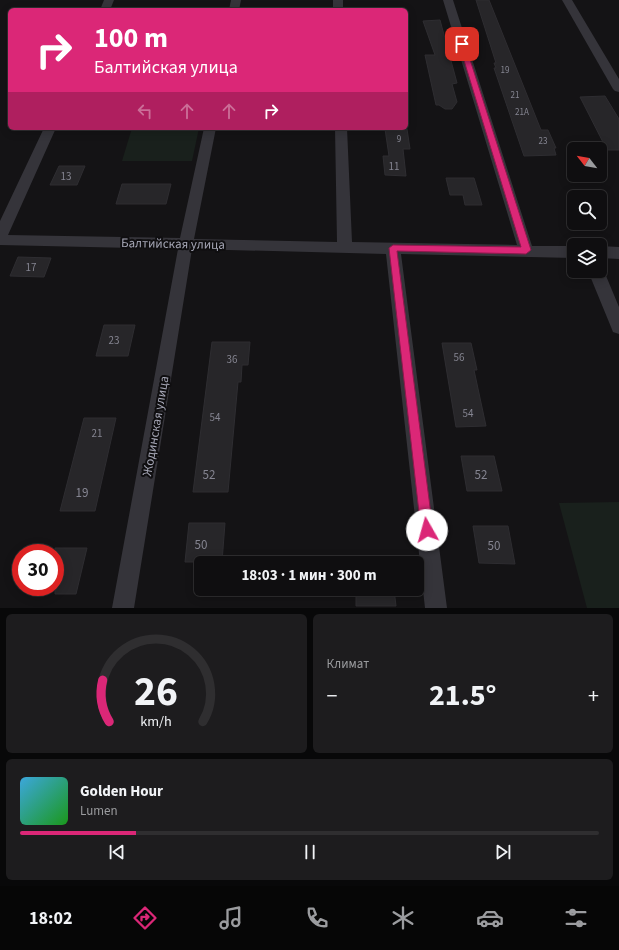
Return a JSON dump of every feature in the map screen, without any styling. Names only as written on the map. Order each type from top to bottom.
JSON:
[{"type":"street","points":[[448,0],[526,250]]},
{"type":"street","points":[[567,0],[619,89]]},
{"type":"street","points":[[0,236],[49,130]]},
{"type":"street","name":"Жодинская улица","points":[[123,608],[186,243],[210,130]]},
{"type":"street","points":[[341,130],[345,247]]},
{"type":"street","name":"Балтийская улица","points":[[0,240],[567,252]]},
{"type":"street","points":[[393,248],[436,608]]},
{"type":"street","points":[[607,252],[619,252]]},
{"type":"street","points":[[599,278],[619,328]]},
{"type":"shaded area","points":[[131,130],[199,130],[192,161],[122,161]]},
{"type":"shaded area","points":[[619,502],[619,608],[587,608],[559,503]]},
{"type":"building","points":[[476,0],[489,0],[541,130],[548,130],[556,148],[554,148],[556,155],[524,156],[494,68],[496,68],[494,63],[496,63]]},
{"type":"building","points":[[440,20],[457,83],[452,84],[457,102],[452,109],[445,109],[439,105],[436,105],[425,55],[435,55],[423,21]]},
{"type":"building","points":[[605,96],[619,119],[619,150],[607,150],[607,142],[603,142],[580,97]]},
{"type":"building","points":[[385,130],[407,130],[410,149],[403,149],[406,176],[385,175],[383,156],[389,156]]},
{"type":"building","points":[[59,166],[85,166],[77,185],[50,185]]},
{"type":"building","points":[[446,178],[474,178],[482,205],[465,205],[463,195],[450,195]]},
{"type":"building","points":[[122,184],[171,184],[166,204],[116,204]]},
{"type":"building","points":[[18,257],[51,258],[44,277],[10,276]]},
{"type":"building","points":[[104,325],[135,325],[128,356],[96,356]]},
{"type":"building","points":[[212,342],[250,342],[248,365],[242,365],[241,382],[238,382],[228,492],[193,492]]},
{"type":"building","points":[[442,343],[471,343],[477,370],[474,370],[486,426],[456,427]]},
{"type":"building","points":[[84,418],[116,418],[95,511],[60,511]]},
{"type":"building","points":[[461,456],[494,456],[502,491],[467,491]]},
{"type":"building","points":[[189,523],[225,523],[222,556],[194,556],[194,562],[185,562]]},
{"type":"building","points":[[473,526],[508,526],[515,564],[479,563]]},
{"type":"building","points":[[64,548],[87,548],[76,594],[64,594]]},
{"type":"building","points":[[356,596],[395,596],[396,606],[356,606]]},
{"type":"route","points":[[427,530],[393,248],[526,250],[462,44]]}]
